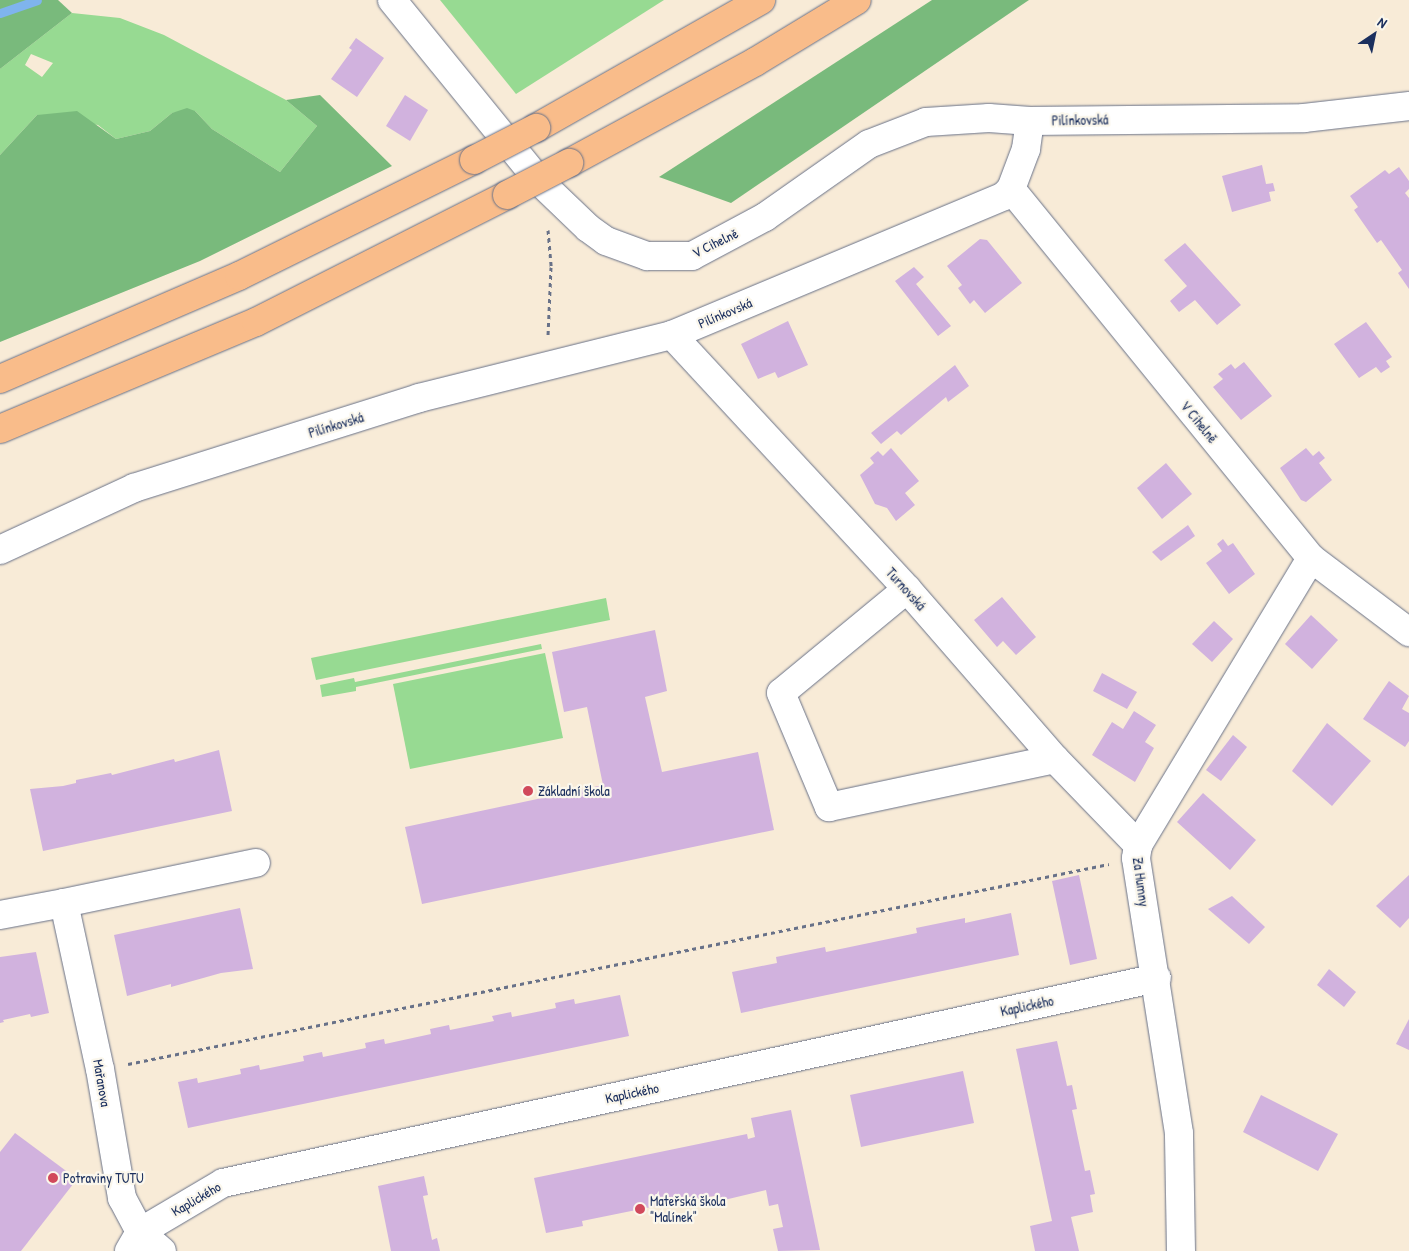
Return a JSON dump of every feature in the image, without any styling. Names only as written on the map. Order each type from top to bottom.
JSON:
[{"type":"highway","points":[[0,379],[239,276],[474,160],[536,128],[761,0]]},
{"type":"highway","points":[[0,429],[256,322],[569,163],[755,62],[856,0]]},
{"type":"street","name":"V Cihelně","points":[[392,0],[540,182],[558,197],[588,228],[626,250],[647,256],[692,256],[766,217],[869,144],[926,122],[989,118],[1030,121]]},
{"type":"street","name":"Pilínkovská","points":[[1030,121],[1304,118],[1409,106]]},
{"type":"street","points":[[1011,190],[1026,149],[1030,121]]},
{"type":"street","name":"V Cihelně","points":[[1011,190],[1310,558],[1409,632]]},
{"type":"street","name":"Pilínkovská","points":[[0,550],[134,488],[419,398],[672,335],[1004,196],[1011,190]]},
{"type":"street","name":"Turnovská","points":[[672,335],[907,589],[1137,851]]},
{"type":"street","name":"Za Humny","points":[[1181,1251],[1179,1133],[1137,851],[1310,558]]},
{"type":"street","points":[[907,589],[781,693],[829,807],[1055,759]]},
{"type":"street","points":[[0,915],[256,863]]},
{"type":"street","name":"Mařanova","points":[[64,903],[100,1069],[122,1198],[134,1242],[162,1251]]},
{"type":"street","name":"Kaplického","points":[[134,1242],[223,1183],[1157,978]]},
{"type":"path","points":[[547,366],[551,267],[547,219],[558,197]]},
{"type":"path","points":[[100,1069],[1137,851]]},
{"type":"green space","points":[[0,0],[58,0],[72,13],[0,69]]},
{"type":"green space","points":[[440,0],[664,0],[516,94]]},
{"type":"green space","points":[[932,0],[1029,0],[731,203],[659,177]]},
{"type":"green space","points":[[72,13],[120,18],[164,35],[286,100],[317,126],[280,172],[212,129],[195,111],[172,113],[150,131],[116,139],[98,125],[37,115],[0,155],[0,69]],"holes":[[[31,54],[53,63],[42,77],[25,65]]]},
{"type":"green space","points":[[320,95],[392,166],[200,261],[0,342],[0,155],[37,115],[77,111],[116,139],[150,131],[172,113],[187,108],[195,111],[212,129],[280,172],[317,126],[286,100]]},
{"type":"green space","points":[[606,598],[610,620],[316,680],[311,658]]},
{"type":"green space","points":[[541,644],[542,649],[356,687],[356,691],[322,697],[320,685],[354,678],[355,682]]},
{"type":"green space","points":[[545,653],[563,738],[410,769],[393,684]]},
{"type":"building","points":[[356,38],[384,58],[357,97],[331,79],[352,50],[349,48]]},
{"type":"building","points":[[405,95],[428,110],[410,141],[386,126]]},
{"type":"building","points":[[1262,165],[1266,184],[1273,183],[1275,191],[1269,192],[1271,201],[1232,212],[1222,176]]},
{"type":"building","points":[[1399,167],[1409,181],[1409,189],[1405,193],[1409,198],[1409,289],[1398,273],[1402,270],[1381,240],[1377,243],[1354,210],[1358,207],[1350,196],[1385,170],[1389,174]]},
{"type":"building","points":[[980,239],[987,240],[1022,283],[985,313],[974,300],[970,304],[958,288],[962,285],[947,266]]},
{"type":"building","points":[[1185,243],[1241,305],[1217,325],[1195,300],[1179,312],[1170,301],[1187,286],[1164,260]]},
{"type":"building","points":[[914,267],[924,277],[916,284],[951,326],[938,336],[895,281]]},
{"type":"building","points":[[788,321],[808,365],[778,378],[775,372],[758,379],[741,344]]},
{"type":"building","points":[[1366,322],[1392,357],[1386,361],[1390,367],[1381,373],[1376,367],[1359,378],[1334,344]]},
{"type":"building","points":[[1244,362],[1272,396],[1241,420],[1213,387],[1223,379],[1218,374],[1231,364],[1235,369]]},
{"type":"building","points":[[955,365],[969,386],[948,402],[946,397],[901,435],[897,431],[881,444],[871,433]]},
{"type":"building","points":[[891,448],[919,481],[905,493],[915,505],[896,521],[887,508],[875,504],[860,475],[874,463],[870,458],[878,451],[883,456]]},
{"type":"building","points":[[1306,448],[1313,456],[1319,451],[1325,458],[1319,463],[1332,480],[1306,502],[1301,500],[1280,468]]},
{"type":"building","points":[[1166,463],[1192,494],[1162,519],[1137,488]]},
{"type":"building","points":[[1188,525],[1195,536],[1161,561],[1152,552]]},
{"type":"building","points":[[1223,539],[1228,546],[1233,543],[1255,574],[1229,594],[1206,563],[1222,551],[1217,544]]},
{"type":"building","points":[[1002,597],[1036,637],[1016,655],[1003,641],[997,647],[974,620]]},
{"type":"building","points":[[1311,615],[1338,640],[1312,669],[1285,644]]},
{"type":"building","points":[[1214,621],[1233,639],[1212,662],[1192,644]]},
{"type":"building","points":[[655,630],[667,691],[645,697],[662,772],[758,752],[774,830],[422,904],[405,827],[603,785],[587,707],[564,712],[552,652]]},
{"type":"building","points":[[1102,673],[1137,692],[1127,709],[1093,691]]},
{"type":"building","points":[[1389,681],[1409,696],[1402,709],[1409,713],[1409,741],[1405,747],[1363,719]]},
{"type":"building","points":[[1134,711],[1156,725],[1145,742],[1154,748],[1135,782],[1092,755],[1112,722],[1123,729]]},
{"type":"building","points":[[1327,723],[1371,761],[1332,806],[1292,771]]},
{"type":"building","points":[[1233,735],[1247,747],[1221,781],[1206,770]]},
{"type":"building","points":[[219,750],[232,811],[43,851],[30,789],[63,786],[76,783],[76,780],[111,773],[112,775],[174,759],[175,762]]},
{"type":"building","points":[[1203,793],[1256,840],[1230,870],[1177,822]]},
{"type":"building","points":[[1079,875],[1097,959],[1070,965],[1052,881]]},
{"type":"building","points":[[1409,875],[1409,918],[1400,928],[1376,906]]},
{"type":"building","points":[[1232,896],[1265,927],[1249,944],[1208,909]]},
{"type":"building","points":[[240,908],[253,969],[221,973],[171,987],[171,984],[127,996],[114,935]]},
{"type":"building","points":[[1011,913],[1019,955],[741,1013],[732,972],[777,963],[776,957],[825,947],[826,952],[917,933],[916,928],[965,918],[965,923]]},
{"type":"building","points":[[36,952],[49,1013],[31,1017],[30,1014],[3,1020],[4,1022],[0,1023],[0,957]]},
{"type":"building","points":[[1329,969],[1356,992],[1344,1007],[1317,985]]},
{"type":"building","points":[[620,995],[629,1036],[188,1128],[178,1082],[197,1078],[198,1083],[241,1074],[240,1069],[259,1065],[260,1070],[304,1061],[303,1056],[322,1052],[323,1057],[366,1048],[365,1043],[384,1039],[385,1044],[431,1034],[430,1029],[449,1025],[450,1030],[494,1021],[492,1016],[511,1012],[512,1017],[556,1008],[555,1003],[574,999],[575,1004]]},
{"type":"building","points":[[1409,1019],[1409,1050],[1396,1044]]},
{"type":"building","points":[[1057,1041],[1067,1086],[1072,1085],[1077,1109],[1072,1110],[1085,1171],[1090,1170],[1095,1194],[1090,1195],[1093,1212],[1071,1217],[1079,1251],[1035,1251],[1030,1226],[1052,1221],[1016,1049]]},
{"type":"building","points":[[963,1071],[974,1123],[861,1147],[850,1095]]},
{"type":"building","points":[[1261,1095],[1338,1134],[1318,1171],[1243,1132]]},
{"type":"building","points":[[791,1110],[820,1250],[778,1251],[773,1229],[783,1227],[778,1204],[769,1206],[766,1190],[720,1201],[720,1195],[651,1207],[582,1221],[583,1226],[546,1233],[534,1178],[747,1134],[748,1139],[755,1137],[751,1118]]},
{"type":"building","points":[[15,1133],[77,1179],[21,1251],[0,1251],[0,1152]]},
{"type":"building","points":[[424,1176],[428,1195],[423,1196],[432,1240],[437,1238],[440,1251],[391,1251],[378,1186]]},
{"type":"waterway","points":[[0,13],[37,0]]},
{"type":"place","name":"Základní škola","points":[[528,791]]},
{"type":"place","name":"Potraviny TUTU","points":[[53,1178]]},
{"type":"place","name":"Mateřská škola \"Malínek\"","points":[[640,1209]]}]
